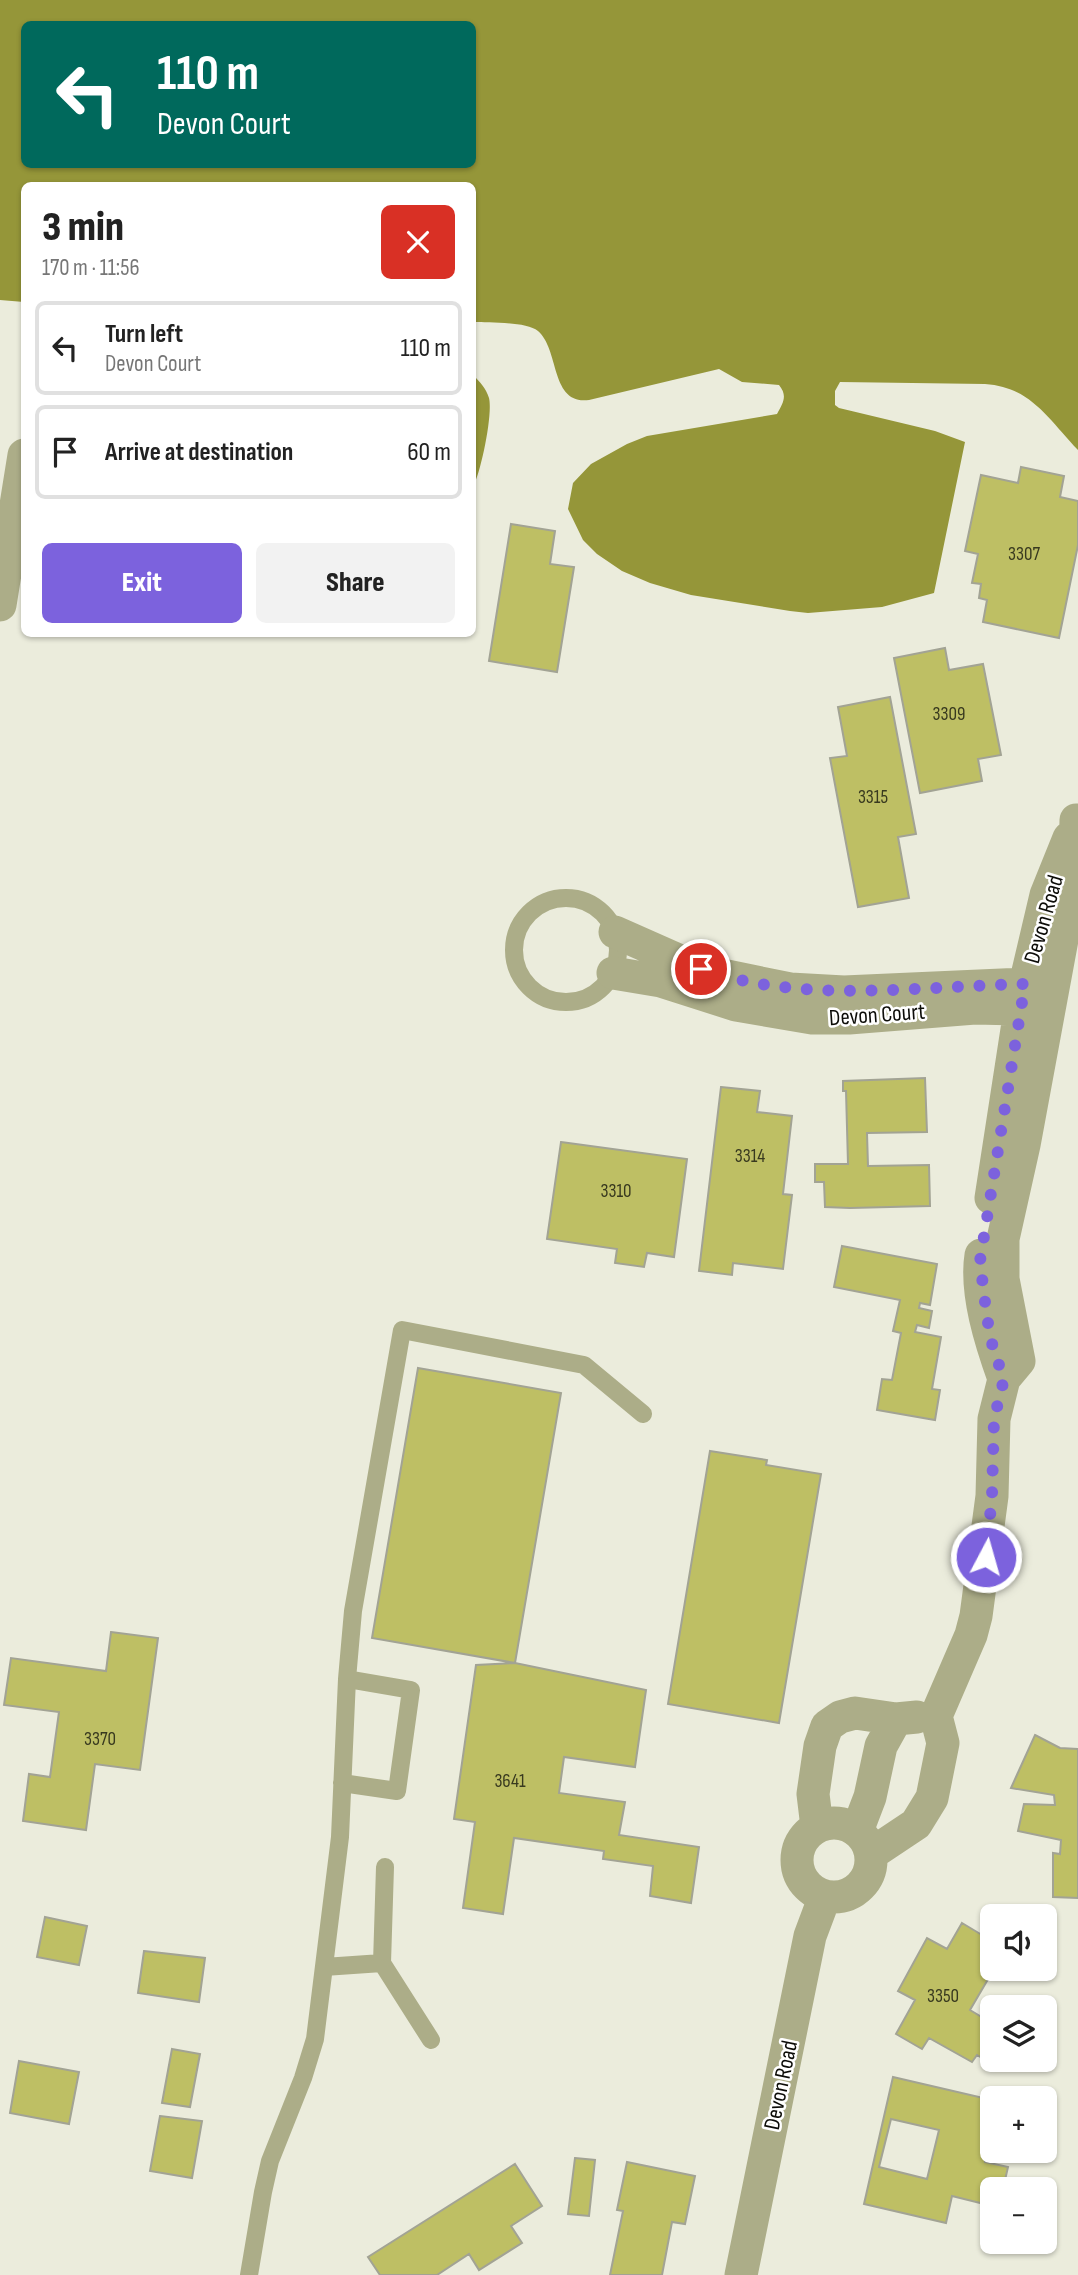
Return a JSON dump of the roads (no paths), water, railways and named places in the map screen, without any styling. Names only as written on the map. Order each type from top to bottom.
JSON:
[{"type":"street","points":[[0,605],[21,474]]},
{"type":"street","name":"Devon Court","points":[[615,932],[717,974],[790,989],[844,992],[1026,1018]]},
{"type":"street","name":"Devon Court","points":[[613,973],[661,981],[736,1005],[812,1018],[849,1018],[975,1008],[1026,1018]]},
{"type":"street","points":[[864,1843],[916,1824],[932,1798],[943,1743],[936,1716],[971,1635],[976,1616],[992,1496],[994,1419],[1004,1379],[989,1328],[980,1261],[1026,1018]]},
{"type":"street","points":[[817,1827],[813,1794],[820,1746],[827,1726],[840,1717],[855,1713],[896,1719],[936,1716]]},
{"type":"street","points":[[864,1843],[840,1823],[817,1827],[801,1843],[798,1866],[808,1886],[825,1896],[840,1897],[861,1886],[868,1877],[864,1843],[870,1797],[881,1746],[896,1719]]},
{"type":"street","name":"Devon Road","points":[[741,2275],[810,1936],[825,1896]]},
{"type":"lane","points":[[580,899],[595,906],[607,917],[615,932],[618,960],[613,973],[603,987],[589,997],[557,1001],[541,995],[528,985],[519,971],[514,955],[515,938],[522,922],[533,909],[547,901],[580,899]]},
{"type":"lane","points":[[249,2275],[262,2192],[270,2161],[303,2078],[315,2039],[340,1837],[353,1611],[402,1329],[584,1365],[643,1414]]},
{"type":"lane","points":[[342,1783],[397,1791],[411,1690],[347,1679]]},
{"type":"lane","points":[[385,1867],[382,1963],[431,2040]]},
{"type":"lane","points":[[324,1967],[382,1963]]}]
